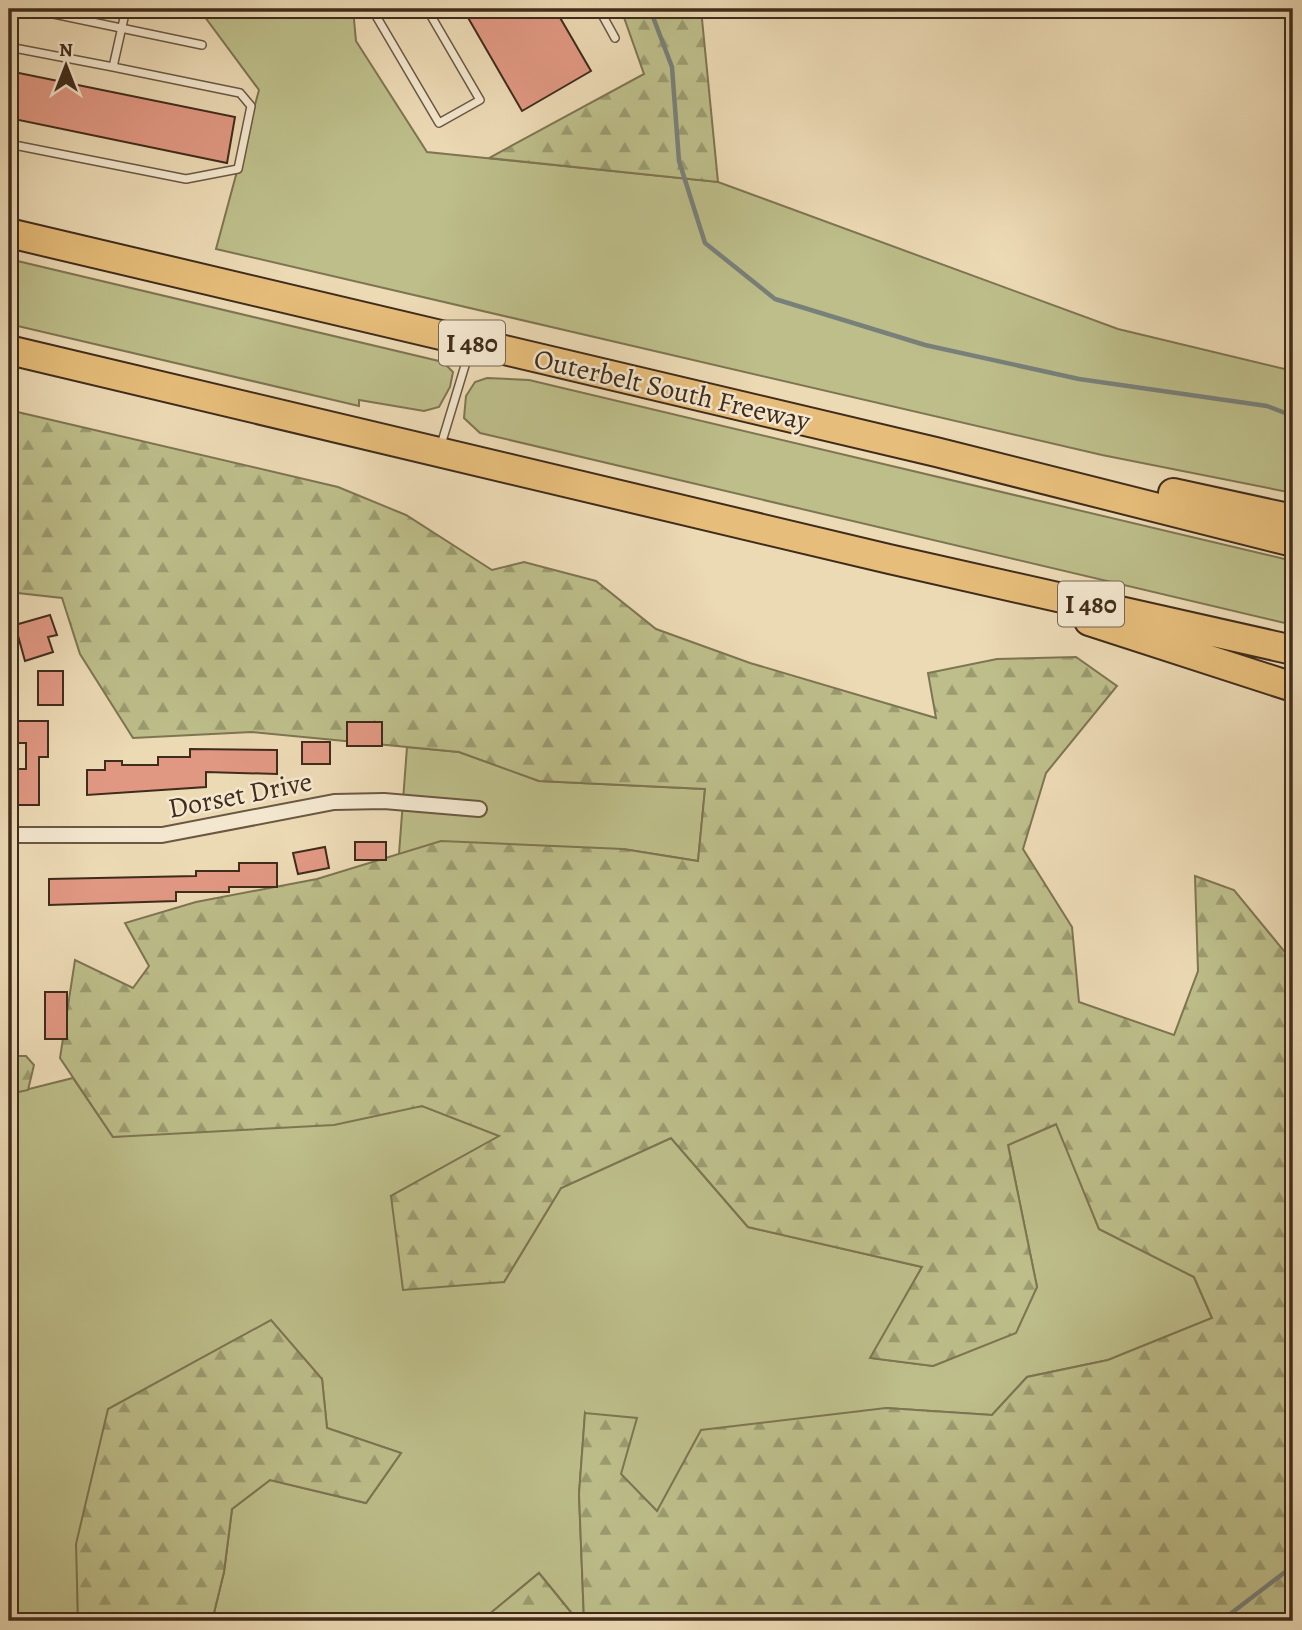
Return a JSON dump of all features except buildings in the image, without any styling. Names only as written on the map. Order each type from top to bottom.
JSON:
[{"type":"highway","name":"Outerbelt South Freeway","points":[[9,233],[936,452],[1293,542]]},
{"type":"highway","name":"I 480","points":[[9,350],[889,559],[1293,650]]},
{"type":"highway","points":[[936,452],[1090,475],[1293,519]]},
{"type":"highway","points":[[889,559],[1293,687]]},
{"type":"street","name":"Dorset Drive","points":[[9,835],[162,835],[334,802],[384,801],[479,809]]},
{"type":"lane","points":[[30,9],[202,45]]},
{"type":"lane","points":[[113,67],[126,9]]},
{"type":"lane","points":[[372,9],[439,123],[480,100],[427,9]]},
{"type":"lane","points":[[599,9],[615,38]]},
{"type":"lane","points":[[9,47],[240,93],[251,106],[238,169],[186,179],[9,144]]},
{"type":"lane","points":[[439,452],[472,342]]},
{"type":"green space","points":[[199,9],[353,9],[356,41],[427,152],[718,182],[1118,329],[1293,371],[1293,493],[1102,455],[216,249],[259,90]]},
{"type":"green space","points":[[621,9],[701,9],[718,182],[489,158],[644,74]]},
{"type":"green space","points":[[9,259],[443,362],[453,372],[450,387],[439,407],[424,411],[359,400],[359,406],[9,324]]},
{"type":"green space","points":[[487,378],[529,380],[1293,561],[1293,625],[480,433],[464,418],[466,396],[475,382]]},
{"type":"green space","points":[[9,410],[338,487],[406,515],[492,570],[524,562],[596,581],[656,629],[750,663],[936,718],[928,673],[997,659],[1076,657],[1117,686],[1046,773],[1023,849],[1072,927],[1079,1002],[1174,1035],[1198,971],[1195,876],[1234,890],[1293,962],[1293,1621],[584,1621],[579,1494],[585,1413],[637,1418],[621,1474],[657,1511],[701,1430],[886,1408],[992,1415],[1027,1377],[1108,1360],[1212,1318],[1194,1277],[1099,1229],[1056,1124],[1008,1145],[1037,1287],[1016,1333],[933,1366],[870,1358],[922,1267],[748,1227],[671,1138],[561,1188],[504,1282],[403,1290],[391,1196],[499,1136],[422,1106],[334,1125],[113,1137],[60,1058],[75,960],[133,988],[149,966],[125,923],[196,902],[317,879],[441,841],[623,849],[698,861],[705,789],[539,781],[459,752],[252,732],[133,738],[80,654],[62,598],[9,592]]},
{"type":"green space","points":[[407,747],[459,752],[539,781],[705,789],[698,861],[623,849],[399,854]]},
{"type":"green space","points":[[9,1056],[26,1056],[34,1065],[28,1090],[9,1094]]},
{"type":"green space","points":[[73,1078],[113,1137],[423,1106],[500,1136],[391,1196],[504,1282],[561,1188],[671,1138],[748,1227],[922,1267],[871,1358],[933,1366],[1016,1332],[1037,1287],[1008,1145],[1057,1124],[1099,1229],[1194,1277],[1212,1318],[1108,1360],[1027,1377],[992,1415],[886,1408],[657,1511],[621,1475],[585,1413],[579,1494],[584,1621],[578,1621],[539,1573],[481,1621],[212,1621],[224,1572],[232,1509],[270,1480],[366,1503],[401,1453],[327,1428],[322,1379],[77,1555],[78,1621],[9,1621],[9,1094]]},
{"type":"green space","points":[[271,1320],[322,1379],[327,1428],[401,1453],[366,1503],[270,1480],[232,1509],[224,1572],[212,1621],[78,1621],[76,1544],[108,1409]]},
{"type":"green space","points":[[539,1573],[578,1621],[481,1621]]},
{"type":"waterway","points":[[650,9],[672,67],[679,161],[705,243],[775,299],[925,345],[1079,379],[1267,406],[1293,416]]},
{"type":"waterway","points":[[1221,1621],[1293,1566]]}]
